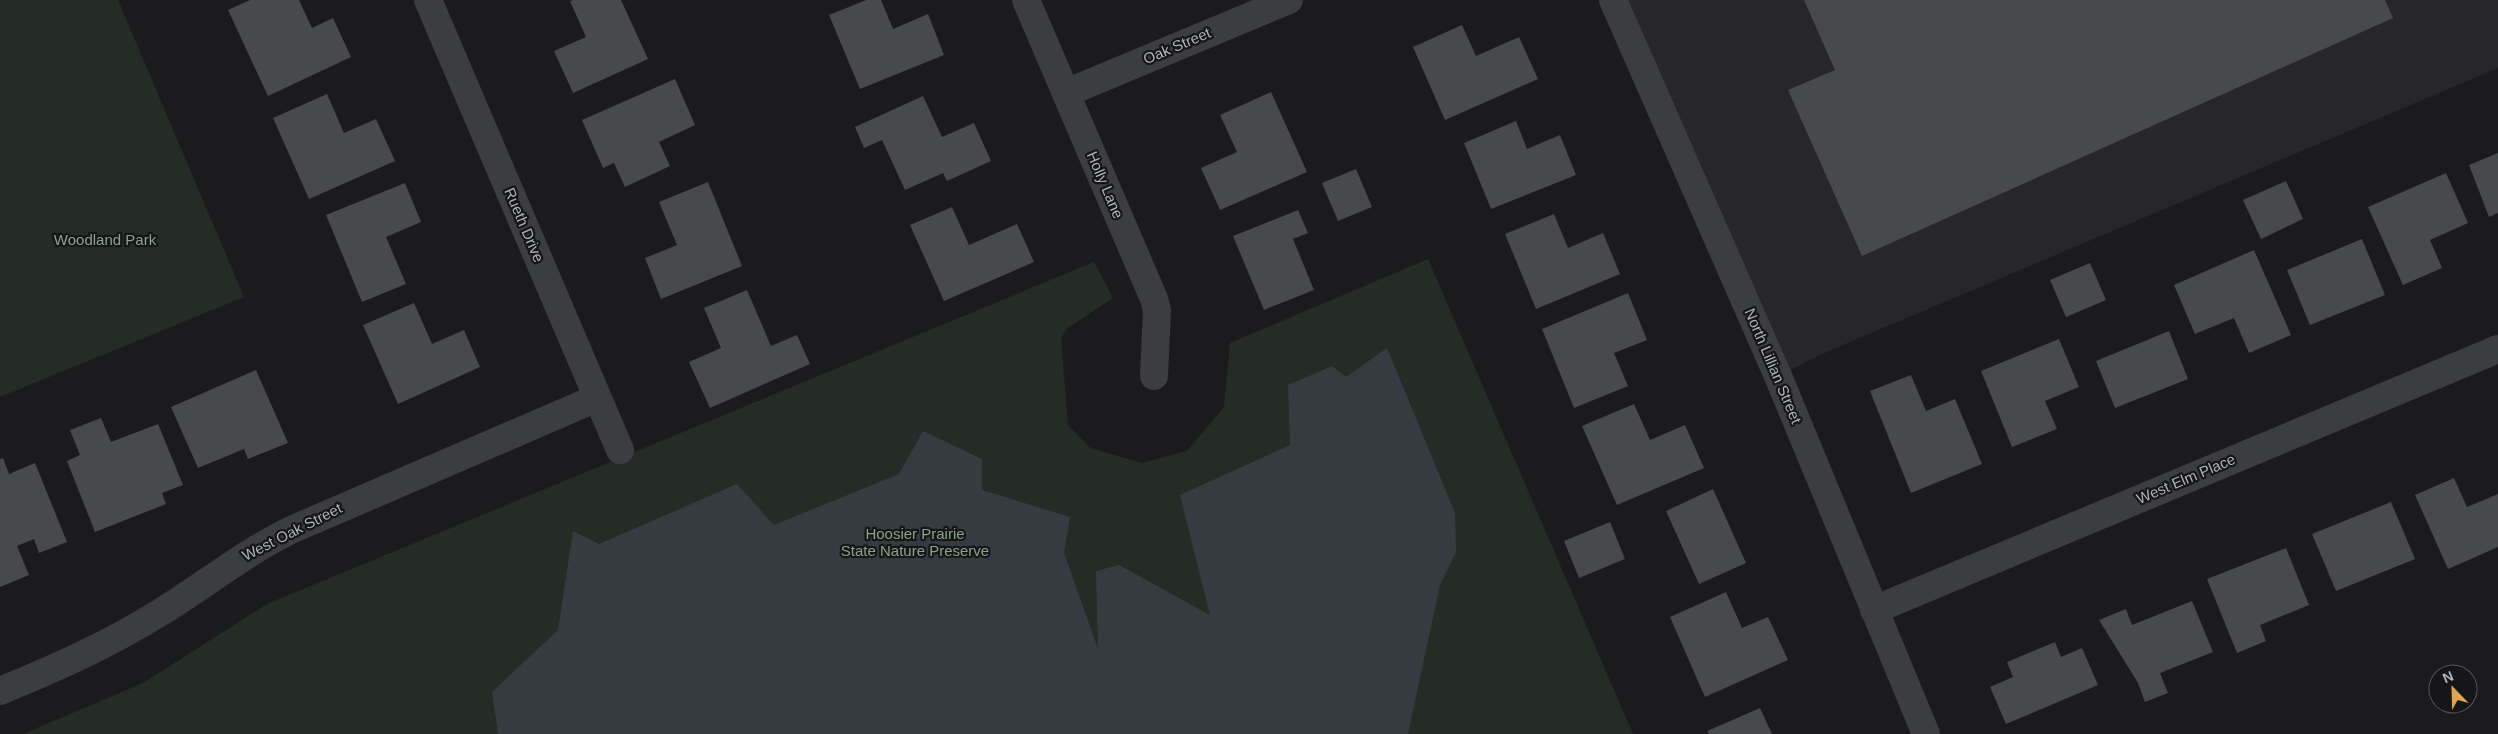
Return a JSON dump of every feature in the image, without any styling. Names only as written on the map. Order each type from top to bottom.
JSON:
[{"type":"street","name":"Rueth Drive","points":[[428,0],[620,450]]},
{"type":"street","name":"Holly Lane","points":[[1026,0],[1154,299],[1157,310],[1154,376]]},
{"type":"street","name":"Oak Street","points":[[1066,92],[1289,0]]},
{"type":"street","name":"North Lillian Street","points":[[1613,0],[1778,376],[1926,734]]},
{"type":"street","name":"West Elm Place","points":[[1874,610],[2498,348]]},
{"type":"street","name":"West Oak Street","points":[[0,691],[100,647],[163,611],[246,554],[290,530],[597,398]]},
{"type":"shaded area","points":[[1615,0],[2498,0],[2498,68],[1831,350],[1778,376]]},
{"type":"shaded area","points":[[1387,348],[1455,513],[1456,552],[1440,585],[1408,734],[498,734],[492,692],[558,630],[573,531],[599,544],[737,484],[774,525],[899,474],[923,431],[982,459],[982,490],[1070,517],[1064,553],[1098,649],[1096,571],[1119,565],[1210,615],[1180,495],[1290,445],[1288,385],[1332,366],[1346,377]]},
{"type":"green space","name":"Woodland Park","points":[[0,0],[118,0],[244,297],[0,397]]},
{"type":"green space","name":"Hoosier Prairie State Nature Preserve","points":[[1428,259],[1633,734],[23,734],[143,683],[267,604],[1094,262],[1113,298],[1066,329],[1061,339],[1068,425],[1090,448],[1142,463],[1187,451],[1224,407],[1230,343]]},
{"type":"building","points":[[250,0],[299,0],[312,28],[333,18],[351,57],[268,96],[228,10]]},
{"type":"building","points":[[621,0],[648,59],[573,93],[554,51],[586,37],[570,1]]},
{"type":"building","points":[[866,0],[881,0],[893,29],[928,14],[944,55],[860,89],[829,15]]},
{"type":"building","points":[[1804,0],[2385,0],[2393,18],[1862,256],[1788,90],[1835,70]]},
{"type":"building","points":[[1462,25],[1476,56],[1519,37],[1538,79],[1445,120],[1413,47]]},
{"type":"building","points":[[675,79],[695,125],[659,142],[670,166],[625,187],[614,163],[603,168],[582,120]]},
{"type":"building","points":[[1271,92],[1307,172],[1220,210],[1201,168],[1237,152],[1220,115]]},
{"type":"building","points":[[327,94],[344,133],[376,119],[395,161],[309,199],[273,118]]},
{"type":"building","points":[[923,96],[942,137],[974,123],[991,161],[947,181],[943,173],[905,190],[882,140],[864,148],[855,127]]},
{"type":"building","points":[[1516,121],[1527,149],[1560,135],[1576,175],[1491,209],[1464,143]]},
{"type":"building","points":[[2498,153],[2498,213],[2489,217],[2469,165]]},
{"type":"building","points":[[1356,169],[1372,207],[1338,221],[1322,183]]},
{"type":"building","points":[[2446,173],[2468,223],[2430,240],[2442,268],[2403,285],[2368,207]]},
{"type":"building","points":[[2286,181],[2303,219],[2261,239],[2243,200]]},
{"type":"building","points":[[708,182],[742,266],[661,299],[645,258],[677,245],[659,202]]},
{"type":"building","points":[[405,183],[421,222],[386,237],[406,284],[362,302],[326,215]]},
{"type":"building","points":[[952,207],[969,245],[1017,224],[1034,262],[944,301],[910,225]]},
{"type":"building","points":[[1298,210],[1308,233],[1293,239],[1314,290],[1264,310],[1233,236]]},
{"type":"building","points":[[1554,214],[1568,248],[1603,233],[1620,274],[1536,309],[1505,234]]},
{"type":"building","points":[[2362,239],[2385,295],[2310,325],[2287,270]]},
{"type":"building","points":[[2254,250],[2291,335],[2249,353],[2234,318],[2195,334],[2174,285]]},
{"type":"building","points":[[2090,263],[2106,300],[2066,317],[2050,280]]},
{"type":"building","points":[[747,290],[771,346],[797,335],[810,364],[710,408],[689,362],[721,348],[704,308]]},
{"type":"building","points":[[1628,293],[1647,340],[1614,353],[1628,386],[1574,408],[1542,329]]},
{"type":"building","points":[[414,303],[432,344],[464,330],[480,367],[398,404],[363,325]]},
{"type":"building","points":[[2169,331],[2188,379],[2115,408],[2096,361]]},
{"type":"building","points":[[2059,339],[2079,387],[2045,401],[2057,429],[2012,447],[1981,371]]},
{"type":"building","points":[[256,370],[288,443],[248,459],[244,449],[198,468],[171,407]]},
{"type":"building","points":[[1911,375],[1926,411],[1955,399],[1982,464],[1911,493],[1870,391]]},
{"type":"building","points":[[1634,404],[1650,440],[1685,425],[1704,468],[1617,505],[1582,426]]},
{"type":"building","points":[[101,418],[111,442],[158,424],[183,485],[162,493],[166,504],[95,532],[67,461],[80,455],[70,430]]},
{"type":"building","points":[[3,458],[9,474],[35,463],[67,542],[39,553],[34,539],[17,546],[29,575],[0,587],[0,459]]},
{"type":"building","points":[[2454,478],[2467,507],[2498,494],[2498,547],[2448,569],[2415,495]]},
{"type":"building","points":[[1713,489],[1746,563],[1699,584],[1666,511]]},
{"type":"building","points":[[2391,502],[2415,559],[2336,591],[2312,534]]},
{"type":"building","points":[[1610,522],[1625,559],[1579,578],[1564,541]]},
{"type":"building","points":[[2286,548],[2309,605],[2260,625],[2266,641],[2237,653],[2207,579]]},
{"type":"building","points":[[1726,592],[1742,628],[1768,617],[1788,660],[1705,697],[1670,617]]},
{"type":"building","points":[[2192,601],[2213,652],[2160,673],[2168,693],[2145,702],[2138,683],[2099,620],[2126,609],[2132,625]]},
{"type":"building","points":[[2055,642],[2061,657],[2082,648],[2098,685],[2006,724],[1990,687],[2013,677],[2007,662]]},
{"type":"building","points":[[1760,708],[1772,734],[1709,734],[1707,731]]}]
